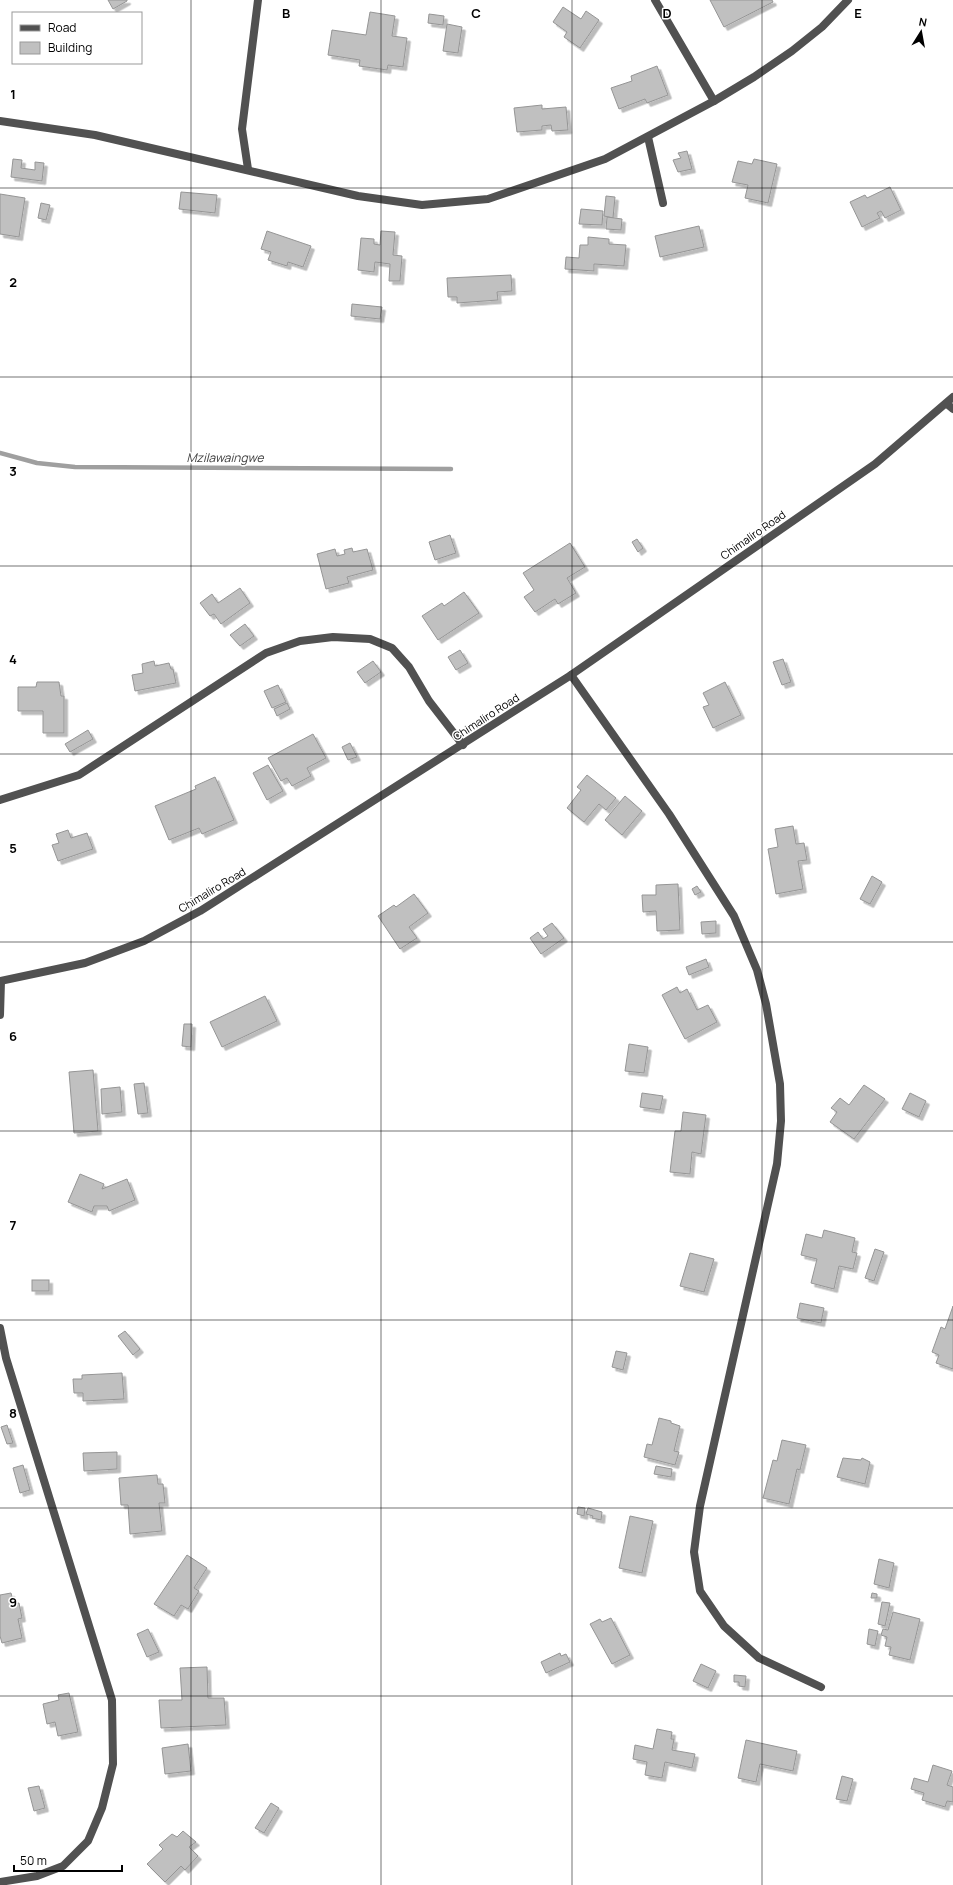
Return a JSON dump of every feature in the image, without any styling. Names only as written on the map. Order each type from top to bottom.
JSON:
[{"type":"street","points":[[248,169],[242,129],[258,0]]},
{"type":"street","points":[[655,0],[714,101]]},
{"type":"street","points":[[0,121],[95,135],[248,169],[358,196],[422,205],[488,199],[605,159],[714,101],[754,77],[792,51],[822,27],[848,0]]},
{"type":"street","points":[[648,137],[663,203]]},
{"type":"street","name":"Chimaliro Road","points":[[0,981],[85,963],[144,941],[200,911],[571,675],[875,464],[950,407],[953,397]]},
{"type":"street","points":[[0,800],[79,775],[266,653],[300,641],[333,638],[370,639],[392,648],[409,668],[429,700],[463,745]]},
{"type":"street","points":[[571,675],[670,814],[734,916],[757,970],[764,998],[780,1084],[781,1122],[777,1164],[701,1498],[694,1552],[700,1591],[724,1626],[759,1658],[821,1687]]},
{"type":"street","points":[[0,981],[0,1015]]},
{"type":"street","points":[[0,1328],[6,1358],[112,1700],[113,1764],[102,1808],[88,1842],[63,1866],[37,1876],[0,1882]]},
{"type":"building","points":[[108,0],[127,0],[127,1],[113,9]]},
{"type":"building","points":[[710,0],[772,0],[773,2],[724,27]]},
{"type":"building","points":[[563,7],[581,19],[586,11],[599,20],[580,48],[564,37],[567,32],[553,22]]},
{"type":"building","points":[[370,12],[395,16],[392,36],[407,38],[403,67],[388,65],[387,70],[359,66],[360,60],[328,55],[332,30],[366,35]]},
{"type":"building","points":[[429,14],[444,16],[443,25],[428,23]]},
{"type":"building","points":[[447,24],[462,27],[458,53],[443,51]]},
{"type":"building","points":[[657,66],[668,95],[647,103],[645,99],[619,109],[611,88],[632,81],[631,76]]},
{"type":"building","points":[[542,105],[542,109],[566,107],[568,130],[552,131],[551,125],[542,126],[542,130],[517,132],[514,108]]},
{"type":"building","points":[[687,151],[692,169],[678,172],[673,160],[681,158],[678,153]]},
{"type":"building","points":[[13,159],[22,160],[21,168],[35,170],[35,162],[44,163],[42,181],[11,177]]},
{"type":"building","points":[[754,159],[777,164],[768,203],[745,198],[748,185],[732,182],[738,161],[752,164]]},
{"type":"building","points":[[890,187],[901,210],[885,218],[881,211],[877,213],[880,218],[862,227],[850,202],[865,195],[867,198]]},
{"type":"building","points":[[181,192],[217,195],[215,213],[179,209]]},
{"type":"building","points":[[0,194],[25,198],[19,237],[0,234]]},
{"type":"building","points":[[606,196],[615,197],[613,218],[604,216]]},
{"type":"building","points":[[41,203],[50,205],[46,220],[38,218]]},
{"type":"building","points":[[581,209],[603,211],[602,225],[579,224]]},
{"type":"building","points":[[607,217],[622,219],[621,230],[606,229]]},
{"type":"building","points":[[699,226],[704,247],[660,257],[655,236]]},
{"type":"building","points":[[267,231],[311,246],[303,267],[288,262],[287,266],[268,260],[271,252],[261,249]]},
{"type":"building","points":[[381,231],[395,232],[393,255],[402,256],[400,281],[389,281],[390,264],[375,262],[374,272],[358,270],[361,238],[374,239],[374,244],[380,245]]},
{"type":"building","points":[[588,237],[609,239],[609,244],[626,245],[624,266],[594,264],[594,271],[565,269],[566,257],[579,258],[580,245],[588,245]]},
{"type":"building","points":[[511,275],[512,291],[497,292],[498,300],[457,303],[457,297],[448,297],[447,278]]},
{"type":"building","points":[[352,304],[382,307],[380,319],[351,316]]},
{"type":"building","points":[[450,535],[456,553],[435,560],[429,542]]},
{"type":"building","points":[[637,539],[643,548],[638,552],[632,542]]},
{"type":"building","points":[[570,543],[585,567],[567,578],[576,593],[558,604],[555,599],[535,612],[524,597],[534,590],[523,573]]},
{"type":"building","points":[[352,548],[353,552],[367,549],[373,570],[347,577],[349,583],[326,589],[317,554],[335,549],[337,556],[345,554],[344,550]]},
{"type":"building","points":[[240,588],[250,603],[221,624],[214,614],[210,616],[200,603],[212,594],[218,603]]},
{"type":"building","points":[[464,592],[479,613],[438,640],[422,616],[442,603],[444,606]]},
{"type":"building","points":[[245,624],[254,636],[240,646],[230,635]]},
{"type":"building","points":[[460,650],[468,663],[456,670],[448,657]]},
{"type":"building","points":[[783,659],[791,682],[782,685],[773,662]]},
{"type":"building","points":[[154,661],[155,666],[169,663],[171,669],[173,669],[176,683],[135,691],[132,675],[143,673],[142,664]]},
{"type":"building","points":[[373,661],[381,672],[365,683],[357,672]]},
{"type":"building","points":[[37,682],[59,682],[61,696],[64,696],[64,733],[43,733],[43,711],[18,711],[18,687],[36,687]]},
{"type":"building","points":[[725,682],[741,715],[713,728],[703,707],[709,705],[703,693]]},
{"type":"building","points":[[278,685],[286,702],[272,708],[264,691]]},
{"type":"building","points":[[287,703],[290,709],[277,716],[274,709]]},
{"type":"building","points":[[88,730],[93,739],[70,752],[65,744]]},
{"type":"building","points":[[313,734],[326,758],[307,768],[311,776],[292,786],[287,778],[281,781],[268,758]]},
{"type":"building","points":[[350,743],[357,757],[348,760],[342,747]]},
{"type":"building","points":[[268,765],[283,791],[267,800],[253,773]]},
{"type":"building","points":[[587,775],[616,798],[606,810],[599,804],[584,822],[567,808],[581,790],[577,787]]},
{"type":"building","points":[[215,777],[234,820],[202,834],[199,828],[169,840],[155,806],[196,789],[195,786]]},
{"type":"building","points":[[625,796],[642,811],[622,835],[605,820]]},
{"type":"building","points":[[793,826],[796,844],[804,843],[807,860],[798,861],[803,889],[776,894],[768,849],[778,847],[775,829]]},
{"type":"building","points":[[68,830],[71,838],[87,833],[93,849],[58,861],[52,845],[59,843],[56,834]]},
{"type":"building","points":[[872,876],[882,882],[870,904],[860,899]]},
{"type":"building","points":[[678,884],[680,930],[657,931],[656,911],[643,912],[642,895],[656,895],[656,885]]},
{"type":"building","points":[[697,886],[701,892],[695,895],[692,889]]},
{"type":"building","points":[[414,894],[428,913],[409,927],[417,938],[400,949],[378,916],[394,905],[396,907]]},
{"type":"building","points":[[716,921],[716,933],[702,934],[701,922]]},
{"type":"building","points":[[552,923],[564,938],[541,954],[530,938],[538,932],[543,939],[548,936],[543,929]]},
{"type":"building","points":[[706,959],[709,967],[689,975],[686,967]]},
{"type":"building","points":[[677,987],[680,993],[687,989],[697,1010],[708,1005],[717,1022],[685,1039],[662,995]]},
{"type":"building","points":[[265,996],[277,1021],[222,1047],[210,1022]]},
{"type":"building","points":[[184,1024],[192,1024],[191,1047],[182,1046]]},
{"type":"building","points":[[629,1044],[648,1047],[644,1073],[625,1071]]},
{"type":"building","points":[[93,1070],[98,1131],[74,1133],[69,1072]]},
{"type":"building","points":[[144,1083],[148,1113],[138,1114],[134,1084]]},
{"type":"building","points":[[864,1085],[885,1099],[854,1139],[830,1122],[837,1112],[831,1108],[840,1098],[849,1105]]},
{"type":"building","points":[[120,1087],[122,1112],[102,1114],[101,1089]]},
{"type":"building","points":[[642,1093],[663,1096],[660,1110],[640,1107]]},
{"type":"building","points":[[910,1093],[926,1101],[919,1117],[902,1109]]},
{"type":"building","points":[[683,1112],[706,1115],[701,1154],[692,1152],[690,1174],[670,1172],[675,1131],[681,1131]]},
{"type":"building","points":[[80,1174],[104,1184],[102,1189],[127,1179],[135,1200],[109,1211],[107,1206],[94,1206],[92,1212],[68,1202]]},
{"type":"building","points":[[824,1230],[855,1238],[852,1252],[857,1253],[853,1269],[839,1266],[834,1289],[811,1283],[817,1259],[801,1255],[806,1234],[822,1238]]},
{"type":"building","points":[[875,1249],[884,1252],[874,1281],[865,1278]]},
{"type":"building","points":[[690,1253],[714,1259],[704,1292],[680,1286]]},
{"type":"building","points":[[32,1280],[49,1280],[49,1291],[32,1291]]},
{"type":"building","points":[[800,1303],[824,1308],[821,1323],[797,1318]]},
{"type":"building","points":[[953,1306],[953,1369],[936,1363],[939,1355],[932,1352],[941,1327],[945,1329]]},
{"type":"building","points":[[125,1331],[140,1349],[133,1355],[118,1336]]},
{"type":"building","points":[[616,1351],[627,1353],[623,1370],[612,1367]]},
{"type":"building","points":[[122,1373],[124,1399],[83,1401],[83,1393],[74,1393],[73,1379],[82,1379],[82,1375]]},
{"type":"building","points":[[659,1418],[671,1421],[671,1423],[680,1426],[674,1451],[679,1452],[675,1465],[644,1457],[647,1444],[652,1445]]},
{"type":"building","points":[[7,1425],[13,1443],[7,1444],[1,1427]]},
{"type":"building","points":[[782,1440],[806,1445],[800,1470],[797,1469],[789,1504],[763,1498],[773,1460],[777,1461]]},
{"type":"building","points":[[117,1452],[117,1469],[84,1471],[83,1453]]},
{"type":"building","points":[[843,1458],[861,1460],[862,1458],[870,1462],[865,1484],[837,1477]]},
{"type":"building","points":[[23,1465],[30,1490],[20,1493],[13,1468]]},
{"type":"building","points":[[656,1466],[672,1469],[671,1477],[654,1474]]},
{"type":"building","points":[[157,1475],[158,1484],[163,1484],[165,1503],[159,1503],[162,1531],[130,1534],[128,1505],[121,1505],[119,1478]]},
{"type":"building","points":[[578,1507],[585,1508],[584,1516],[577,1514]]},
{"type":"building","points":[[588,1508],[602,1512],[601,1520],[592,1518],[593,1516],[586,1514]]},
{"type":"building","points":[[630,1516],[653,1521],[642,1573],[619,1568]]},
{"type":"building","points":[[187,1555],[207,1568],[194,1588],[199,1591],[188,1609],[181,1605],[174,1616],[154,1604]]},
{"type":"building","points":[[879,1559],[894,1563],[889,1588],[874,1584]]},
{"type":"building","points":[[11,1593],[14,1604],[19,1603],[22,1618],[18,1619],[22,1638],[2,1643],[0,1636],[0,1595]]},
{"type":"building","points":[[872,1593],[877,1594],[877,1598],[871,1598]]},
{"type":"building","points":[[882,1602],[890,1603],[885,1626],[878,1624]]},
{"type":"building","points":[[893,1612],[920,1619],[910,1660],[889,1655],[891,1647],[885,1646],[887,1637],[881,1635],[883,1629],[888,1630]]},
{"type":"building","points":[[611,1618],[630,1655],[612,1664],[590,1624],[600,1619],[602,1622]]},
{"type":"building","points":[[148,1629],[159,1652],[147,1657],[137,1634]]},
{"type":"building","points":[[869,1629],[878,1631],[875,1646],[867,1644]]},
{"type":"building","points":[[560,1653],[561,1656],[566,1654],[570,1662],[546,1673],[541,1662]]},
{"type":"building","points":[[701,1664],[716,1671],[708,1688],[693,1681]]},
{"type":"building","points":[[207,1667],[208,1698],[224,1698],[226,1725],[161,1728],[159,1700],[182,1700],[180,1668]]},
{"type":"building","points":[[734,1675],[746,1676],[745,1687],[739,1686],[739,1682],[734,1682]]},
{"type":"building","points":[[69,1693],[78,1732],[58,1736],[55,1722],[47,1724],[43,1704],[59,1700],[58,1695]]},
{"type":"building","points":[[657,1729],[672,1732],[671,1739],[674,1739],[672,1750],[695,1754],[692,1768],[665,1762],[662,1778],[645,1775],[647,1762],[633,1759],[635,1745],[653,1749]]},
{"type":"building","points":[[746,1740],[797,1751],[793,1771],[760,1764],[756,1782],[738,1778]]},
{"type":"building","points":[[188,1744],[191,1771],[165,1774],[162,1748]]},
{"type":"building","points":[[933,1765],[952,1771],[947,1785],[953,1787],[953,1802],[947,1801],[945,1807],[922,1800],[924,1793],[911,1789],[914,1778],[928,1782]]},
{"type":"building","points":[[842,1776],[853,1779],[847,1801],[836,1799]]},
{"type":"building","points":[[39,1786],[45,1808],[34,1811],[28,1788]]},
{"type":"building","points":[[271,1803],[279,1808],[264,1833],[255,1828]]},
{"type":"building","points":[[183,1831],[196,1842],[189,1847],[198,1856],[185,1870],[181,1866],[165,1882],[147,1864],[163,1849],[159,1845],[172,1834],[177,1837]]},
{"type":"waterway","name":"Mzilawaingwe","points":[[0,453],[37,463],[75,467],[451,469]]}]
